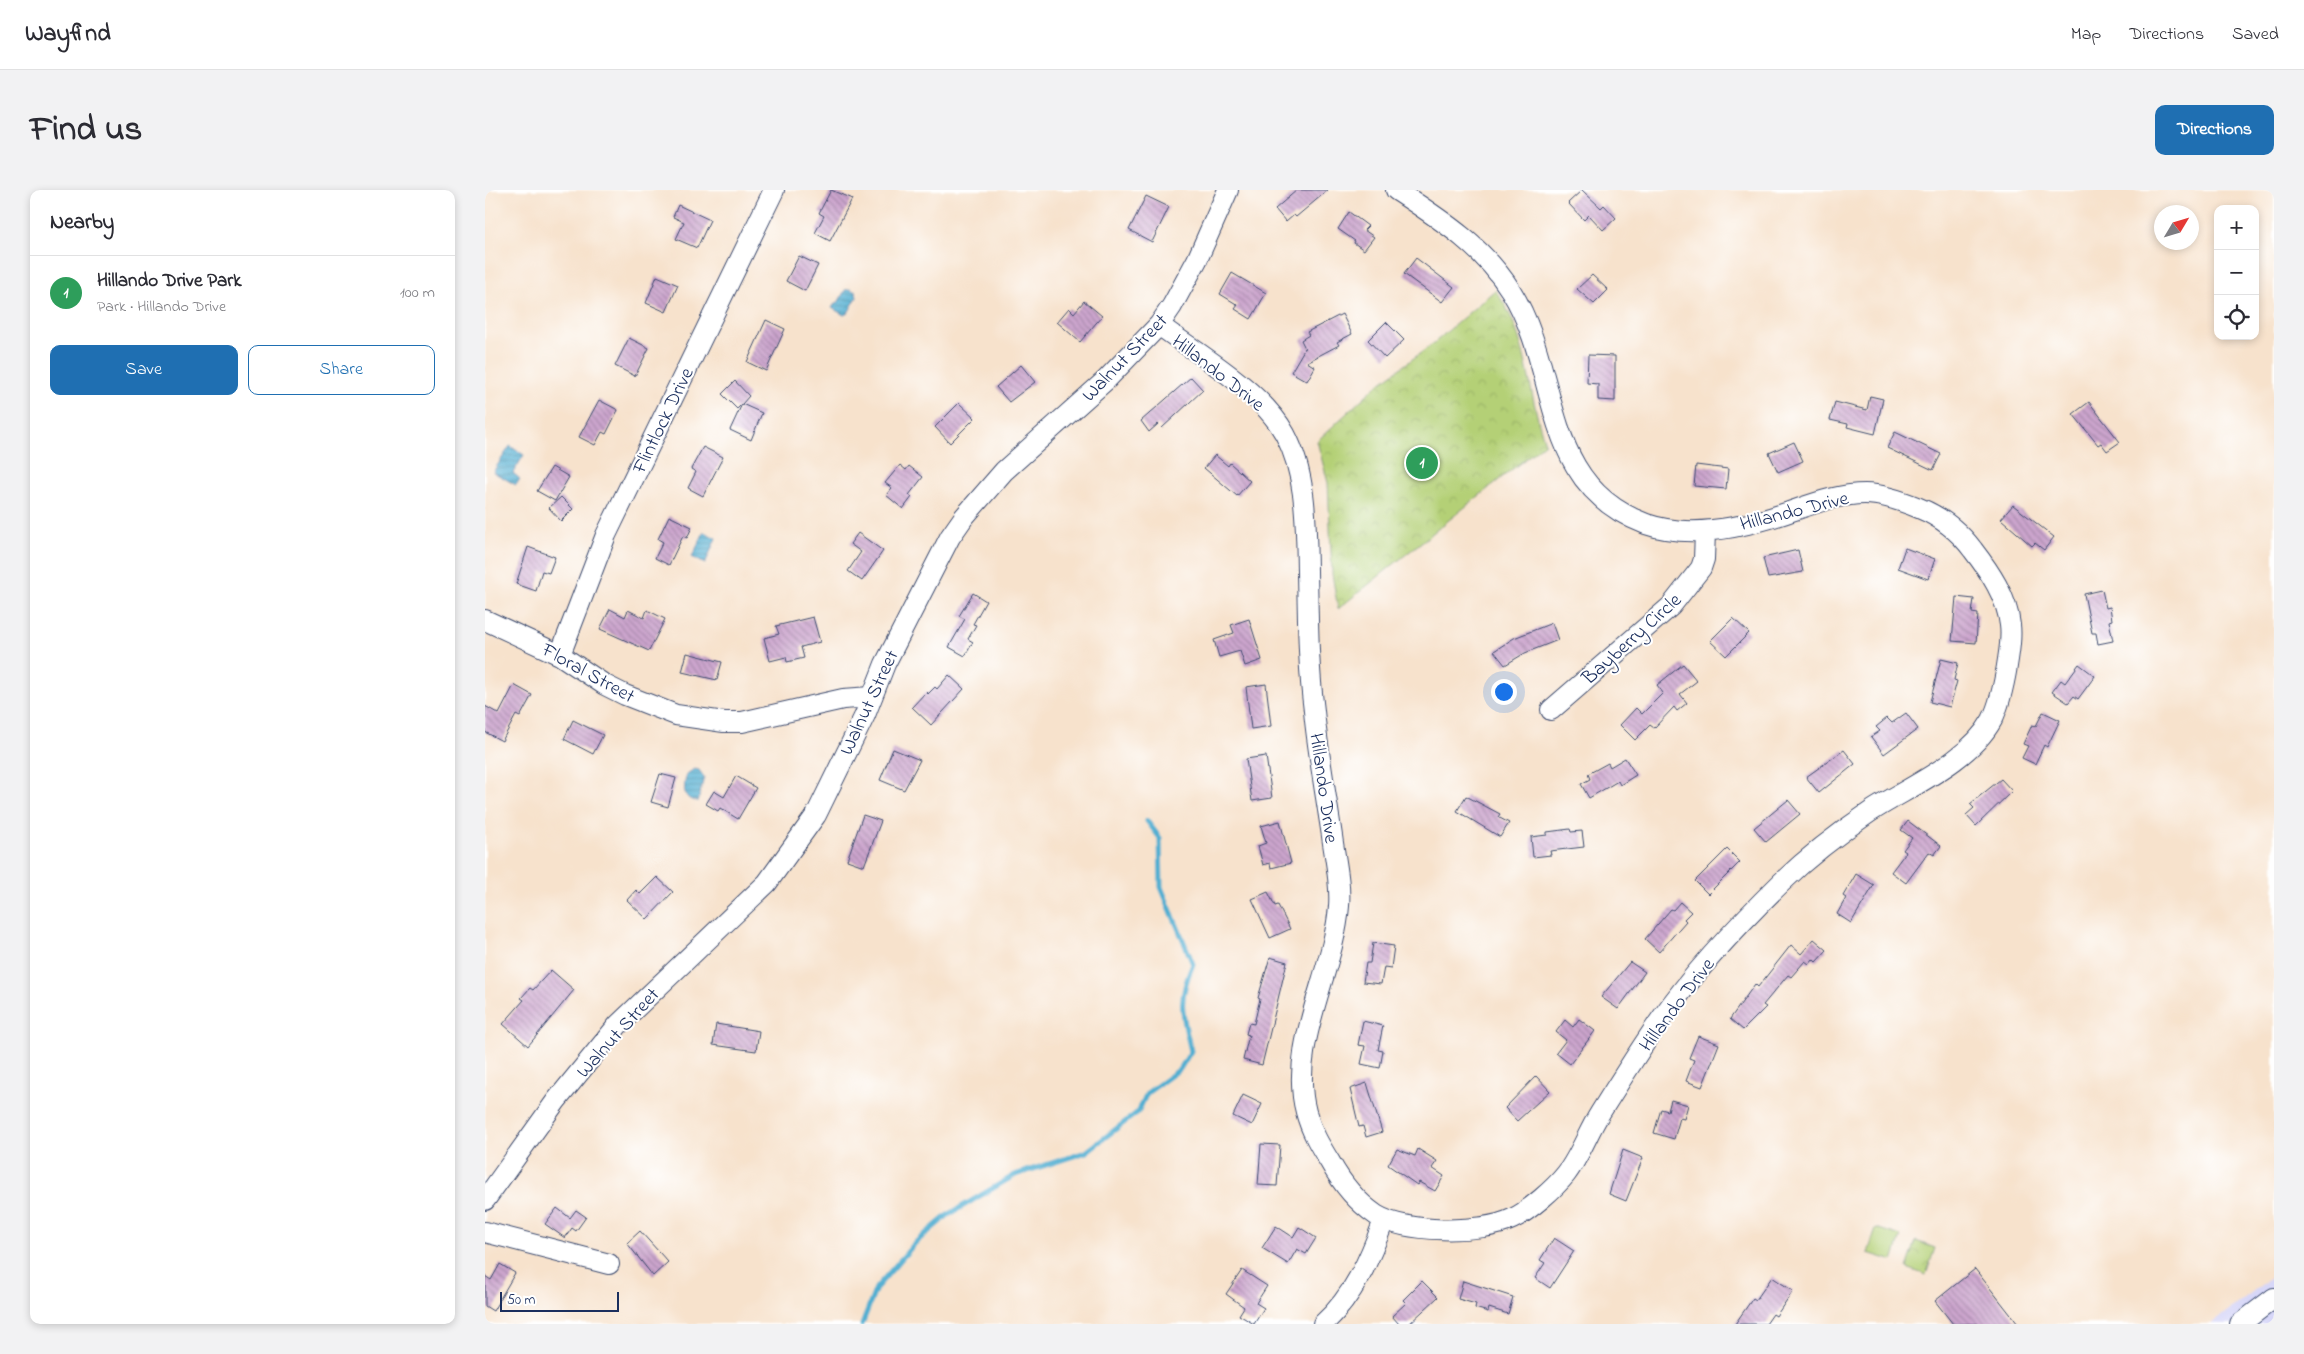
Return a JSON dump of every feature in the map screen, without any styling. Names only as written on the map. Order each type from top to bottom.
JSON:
[{"type":"street","name":"Flintlock Drive","points":[[560,655],[606,535],[774,190]]},
{"type":"street","name":"Walnut Street","points":[[485,1200],[556,1101],[618,1025],[767,883],[816,815],[872,697],[885,664],[918,598],[964,517],[1003,471],[1106,380],[1159,325],[1172,306],[1197,260],[1229,190]]},
{"type":"street","name":"Hillando Drive","points":[[1159,325],[1264,404],[1280,424],[1292,446],[1301,478],[1306,537],[1308,636],[1313,709],[1339,886],[1336,928],[1303,1062],[1302,1091],[1304,1107],[1313,1134],[1340,1180],[1367,1209],[1384,1220],[1415,1226],[1477,1228],[1514,1218],[1532,1206],[1567,1174],[1595,1120],[1662,1018],[1685,987],[1724,942],[1781,883],[1815,853],[1867,814],[1954,760],[1983,733],[1994,716],[2003,688],[2011,642],[2008,614],[2000,590],[1987,567],[1966,540],[1943,521],[1899,500],[1875,494],[1859,494],[1828,499],[1771,518],[1705,532],[1668,529],[1649,525],[1619,511],[1596,493],[1577,468],[1561,439],[1539,351],[1531,328],[1514,295],[1493,264],[1475,246],[1397,190]]},
{"type":"street","name":"Bayberry Circle","points":[[1551,710],[1671,606],[1701,568],[1704,559],[1705,532]]},
{"type":"street","name":"Floral Street","points":[[485,620],[560,655],[605,685],[625,695],[676,715],[705,720],[743,722],[843,699],[872,697]]},
{"type":"street","points":[[1323,1324],[1350,1293],[1363,1271],[1384,1220]]},
{"type":"street","points":[[485,1232],[609,1264]]},
{"type":"street","points":[[2240,1324],[2274,1298]]},
{"type":"shaded area","points":[[2274,1275],[2274,1324],[2211,1324]]},
{"type":"green space","points":[[1495,290],[1515,326],[1545,443],[1338,609],[1332,574],[1328,483],[1317,441],[1376,386],[1434,343]]},
{"type":"green space","points":[[1876,1228],[1901,1236],[1893,1261],[1868,1253]]},
{"type":"green space","points":[[1916,1241],[1935,1248],[1926,1275],[1907,1268]]},
{"type":"water","points":[[850,289],[856,292],[857,297],[848,313],[844,315],[832,308],[836,302],[838,303],[845,290]]},
{"type":"water","points":[[510,446],[524,455],[513,473],[520,479],[516,485],[493,472]]},
{"type":"water","points":[[704,532],[716,538],[705,564],[692,557]]},
{"type":"water","points":[[694,769],[699,770],[704,777],[698,801],[686,796],[685,792],[687,774]]},
{"type":"building","points":[[831,190],[852,199],[830,241],[815,233],[824,216],[819,213]]},
{"type":"building","points":[[1297,190],[1328,190],[1296,217],[1294,215],[1286,222],[1275,209]]},
{"type":"building","points":[[1582,190],[1601,208],[1604,205],[1616,218],[1603,230],[1589,215],[1584,220],[1568,203]]},
{"type":"building","points":[[1146,196],[1169,207],[1152,242],[1129,230]]},
{"type":"building","points":[[678,205],[710,220],[697,248],[676,239],[684,222],[673,217]]},
{"type":"building","points":[[1349,212],[1368,226],[1364,230],[1374,237],[1364,250],[1338,229]]},
{"type":"building","points":[[799,256],[818,265],[805,291],[786,281]]},
{"type":"building","points":[[1416,258],[1454,287],[1442,302],[1404,274]]},
{"type":"building","points":[[1232,273],[1266,293],[1251,319],[1235,309],[1238,305],[1220,294]]},
{"type":"building","points":[[1592,275],[1608,290],[1594,304],[1577,289]]},
{"type":"building","points":[[657,276],[678,285],[666,312],[646,303]]},
{"type":"building","points":[[1084,301],[1102,316],[1080,342],[1057,322],[1069,308],[1074,313]]},
{"type":"building","points":[[1342,314],[1352,334],[1337,342],[1339,345],[1307,362],[1315,367],[1307,381],[1291,372],[1305,348],[1301,340],[1309,335],[1307,332]]},
{"type":"building","points":[[766,320],[785,329],[766,371],[747,362]]},
{"type":"building","points":[[1386,322],[1404,340],[1385,358],[1368,340]]},
{"type":"building","points":[[629,338],[649,348],[635,376],[615,366]]},
{"type":"building","points":[[1588,355],[1615,356],[1615,401],[1598,400],[1598,384],[1587,383]]},
{"type":"building","points":[[1021,365],[1035,382],[1009,402],[996,387]]},
{"type":"building","points":[[1191,377],[1203,390],[1162,428],[1158,424],[1149,432],[1141,421]]},
{"type":"building","points":[[735,381],[749,396],[737,409],[722,394]]},
{"type":"building","points":[[1870,396],[1883,399],[1875,434],[1847,427],[1848,424],[1830,420],[1835,402],[1867,410]]},
{"type":"building","points":[[599,400],[618,410],[606,434],[602,432],[595,445],[579,437]]},
{"type":"building","points":[[2089,402],[2120,442],[2107,451],[2101,443],[2098,445],[2073,414]]},
{"type":"building","points":[[959,403],[975,418],[950,443],[935,427]]},
{"type":"building","points":[[742,404],[762,413],[751,440],[730,430]]},
{"type":"building","points":[[1895,432],[1941,454],[1933,470],[1887,448]]},
{"type":"building","points":[[1794,442],[1803,461],[1778,472],[1769,453]]},
{"type":"building","points":[[703,447],[723,457],[703,496],[688,488],[696,472],[691,469]]},
{"type":"building","points":[[1215,455],[1228,466],[1230,463],[1250,481],[1237,496],[1204,468]]},
{"type":"building","points":[[900,465],[906,470],[909,466],[923,477],[909,495],[912,497],[903,509],[886,495],[892,488],[885,483]]},
{"type":"building","points":[[1696,465],[1728,469],[1726,489],[1694,486]]},
{"type":"building","points":[[552,467],[569,477],[555,501],[537,491]]},
{"type":"building","points":[[561,497],[573,509],[561,521],[549,508]]},
{"type":"building","points":[[2013,505],[2054,537],[2044,550],[2035,543],[2032,546],[2001,519]]},
{"type":"building","points":[[669,516],[692,527],[687,538],[683,536],[669,565],[655,558],[663,542],[658,539]]},
{"type":"building","points":[[858,533],[883,551],[862,581],[848,571],[861,552],[850,544]]},
{"type":"building","points":[[528,547],[555,557],[549,573],[542,571],[536,591],[516,584]]},
{"type":"building","points":[[1905,548],[1935,559],[1928,579],[1898,568]]},
{"type":"building","points":[[1798,550],[1803,572],[1768,578],[1763,558]]},
{"type":"building","points":[[2102,590],[2106,608],[2110,607],[2112,620],[2109,621],[2113,641],[2098,644],[2096,633],[2092,633],[2084,594]]},
{"type":"building","points":[[973,593],[986,601],[973,624],[976,625],[968,639],[973,642],[965,656],[949,647],[965,619],[959,616]]},
{"type":"building","points":[[1956,597],[1974,599],[1972,613],[1978,614],[1976,643],[1952,641]]},
{"type":"building","points":[[610,609],[625,617],[628,610],[644,618],[647,610],[665,619],[649,651],[600,629]]},
{"type":"building","points":[[813,617],[820,642],[801,647],[804,658],[787,662],[786,657],[770,661],[764,638],[779,634],[776,626]]},
{"type":"building","points":[[1733,618],[1749,633],[1726,656],[1710,641]]},
{"type":"building","points":[[1249,619],[1262,660],[1245,666],[1240,651],[1219,657],[1214,640],[1234,633],[1231,625]]},
{"type":"building","points":[[1552,623],[1558,640],[1525,653],[1505,665],[1494,651],[1514,638]]},
{"type":"building","points":[[687,653],[722,662],[717,680],[682,672]]},
{"type":"building","points":[[1941,659],[1958,663],[1954,680],[1957,681],[1950,707],[1930,702]]},
{"type":"building","points":[[1683,664],[1697,681],[1680,694],[1687,703],[1677,711],[1674,707],[1654,728],[1650,725],[1635,740],[1620,725],[1636,708],[1642,714],[1663,693],[1657,685]]},
{"type":"building","points":[[2079,664],[2095,676],[2078,699],[2074,696],[2068,703],[2052,692],[2061,680],[2065,683]]},
{"type":"building","points":[[949,675],[964,689],[931,725],[912,707],[926,692],[928,694],[935,687],[937,689]]},
{"type":"building","points":[[1266,684],[1271,726],[1251,729],[1246,687]]},
{"type":"building","points":[[514,685],[532,695],[520,717],[516,715],[502,741],[485,732],[485,706],[499,714]]},
{"type":"building","points":[[2043,712],[2060,720],[2047,747],[2044,745],[2035,764],[2022,758],[2028,746],[2023,744],[2032,725],[2036,726]]},
{"type":"building","points":[[1906,713],[1918,729],[1884,754],[1871,737],[1880,731],[1876,727],[1887,718],[1892,723]]},
{"type":"building","points":[[573,720],[603,735],[593,754],[564,739]]},
{"type":"building","points":[[893,749],[920,760],[904,790],[880,780]]},
{"type":"building","points":[[1844,750],[1855,764],[1819,793],[1806,777]]},
{"type":"building","points":[[1266,756],[1272,798],[1252,801],[1246,759]]},
{"type":"building","points":[[1625,758],[1636,775],[1620,785],[1618,781],[1589,798],[1581,784],[1590,779],[1588,774],[1608,763],[1610,767]]},
{"type":"building","points":[[660,774],[676,778],[668,807],[651,802]]},
{"type":"building","points":[[736,776],[756,788],[738,819],[720,808],[718,811],[706,804],[714,791],[724,797]]},
{"type":"building","points":[[2001,779],[2012,791],[1976,826],[1966,815],[1974,808],[1970,804]]},
{"type":"building","points":[[1466,796],[1500,814],[1498,817],[1509,823],[1500,837],[1457,811]]},
{"type":"building","points":[[1788,800],[1800,814],[1766,842],[1754,828]]},
{"type":"building","points":[[863,815],[881,821],[864,866],[847,860]]},
{"type":"building","points":[[1280,821],[1291,863],[1271,868],[1270,863],[1263,865],[1258,846],[1266,843],[1261,826]]},
{"type":"building","points":[[1908,821],[1941,846],[1934,855],[1929,852],[1906,883],[1891,872],[1906,852],[1903,850],[1912,838],[1901,830]]},
{"type":"building","points":[[1570,829],[1571,832],[1582,831],[1584,847],[1550,851],[1551,855],[1533,857],[1531,837],[1547,835],[1547,832]]},
{"type":"building","points":[[1727,849],[1740,862],[1708,894],[1695,881]]},
{"type":"building","points":[[1856,874],[1874,885],[1851,923],[1837,914],[1846,898],[1843,896]]},
{"type":"building","points":[[657,877],[673,892],[647,919],[627,900],[636,890],[640,894]]},
{"type":"building","points":[[1268,892],[1275,906],[1278,905],[1290,929],[1270,938],[1252,899]]},
{"type":"building","points":[[1680,902],[1691,912],[1684,919],[1686,921],[1659,952],[1645,939],[1671,909],[1673,910]]},
{"type":"building","points":[[1814,939],[1827,950],[1816,962],[1813,959],[1809,964],[1805,961],[1791,977],[1788,975],[1763,1005],[1766,1007],[1743,1030],[1730,1019],[1755,984],[1758,987],[1791,945],[1801,954]]},
{"type":"building","points":[[1373,943],[1394,946],[1391,968],[1384,967],[1381,984],[1363,982],[1366,963],[1370,963]]},
{"type":"building","points":[[1270,957],[1287,962],[1262,1065],[1243,1060],[1249,1035],[1246,1034],[1249,1023],[1254,1024],[1260,999],[1258,998]]},
{"type":"building","points":[[1630,962],[1645,972],[1618,1009],[1601,997]]},
{"type":"building","points":[[551,970],[574,990],[528,1046],[503,1024],[524,1000],[521,998],[530,988],[533,990]]},
{"type":"building","points":[[1579,1019],[1595,1031],[1570,1064],[1556,1053],[1566,1040],[1556,1032],[1565,1020],[1573,1027]]},
{"type":"building","points":[[1363,1021],[1383,1026],[1378,1050],[1383,1051],[1380,1068],[1361,1064],[1365,1046],[1358,1045]]},
{"type":"building","points":[[716,1024],[759,1031],[756,1051],[713,1045]]},
{"type":"building","points":[[1698,1036],[1719,1044],[1702,1087],[1686,1081],[1694,1060],[1689,1058]]},
{"type":"building","points":[[1536,1076],[1550,1091],[1517,1121],[1505,1108]]},
{"type":"building","points":[[1367,1083],[1382,1132],[1366,1137],[1363,1126],[1359,1127],[1350,1089]]},
{"type":"building","points":[[1243,1095],[1262,1104],[1252,1125],[1233,1116]]},
{"type":"building","points":[[1671,1100],[1688,1105],[1684,1119],[1680,1118],[1674,1139],[1654,1133],[1661,1109],[1668,1111]]},
{"type":"building","points":[[1261,1144],[1280,1145],[1277,1186],[1258,1185]]},
{"type":"building","points":[[1397,1149],[1415,1156],[1418,1149],[1437,1161],[1432,1168],[1444,1176],[1435,1191],[1419,1182],[1417,1185],[1388,1165]]},
{"type":"building","points":[[1623,1150],[1643,1158],[1626,1201],[1609,1194]]},
{"type":"building","points":[[557,1208],[570,1218],[576,1210],[586,1217],[576,1231],[572,1228],[565,1238],[545,1224]]},
{"type":"building","points":[[1276,1226],[1293,1237],[1299,1227],[1316,1238],[1306,1254],[1297,1249],[1288,1264],[1262,1248]]},
{"type":"building","points":[[640,1231],[668,1262],[653,1276],[627,1243]]},
{"type":"building","points":[[1554,1238],[1574,1251],[1550,1288],[1535,1278],[1545,1263],[1540,1260]]},
{"type":"building","points":[[500,1264],[515,1273],[493,1311],[485,1306],[485,1276],[491,1280]]},
{"type":"building","points":[[1975,1269],[2018,1324],[1953,1324],[1935,1301]]},
{"type":"building","points":[[1242,1270],[1267,1286],[1256,1303],[1264,1308],[1254,1324],[1239,1315],[1244,1307],[1226,1294]]},
{"type":"building","points":[[1772,1277],[1793,1291],[1776,1316],[1773,1314],[1766,1324],[1735,1324],[1753,1298],[1756,1300]]},
{"type":"building","points":[[1422,1281],[1438,1297],[1409,1324],[1399,1324],[1392,1316],[1406,1303],[1403,1300]]},
{"type":"building","points":[[1463,1281],[1513,1297],[1508,1314],[1489,1308],[1488,1312],[1475,1308],[1476,1304],[1458,1299]]},
{"type":"waterway","points":[[862,1324],[876,1288],[916,1242],[948,1215],[1015,1175],[1086,1152],[1138,1112],[1147,1093],[1180,1069],[1191,1051],[1183,1017],[1183,998],[1193,964],[1161,887],[1160,838],[1147,821]]},
{"type":"place","name":"Hillando Drive Park","points":[[1422,463]]}]
